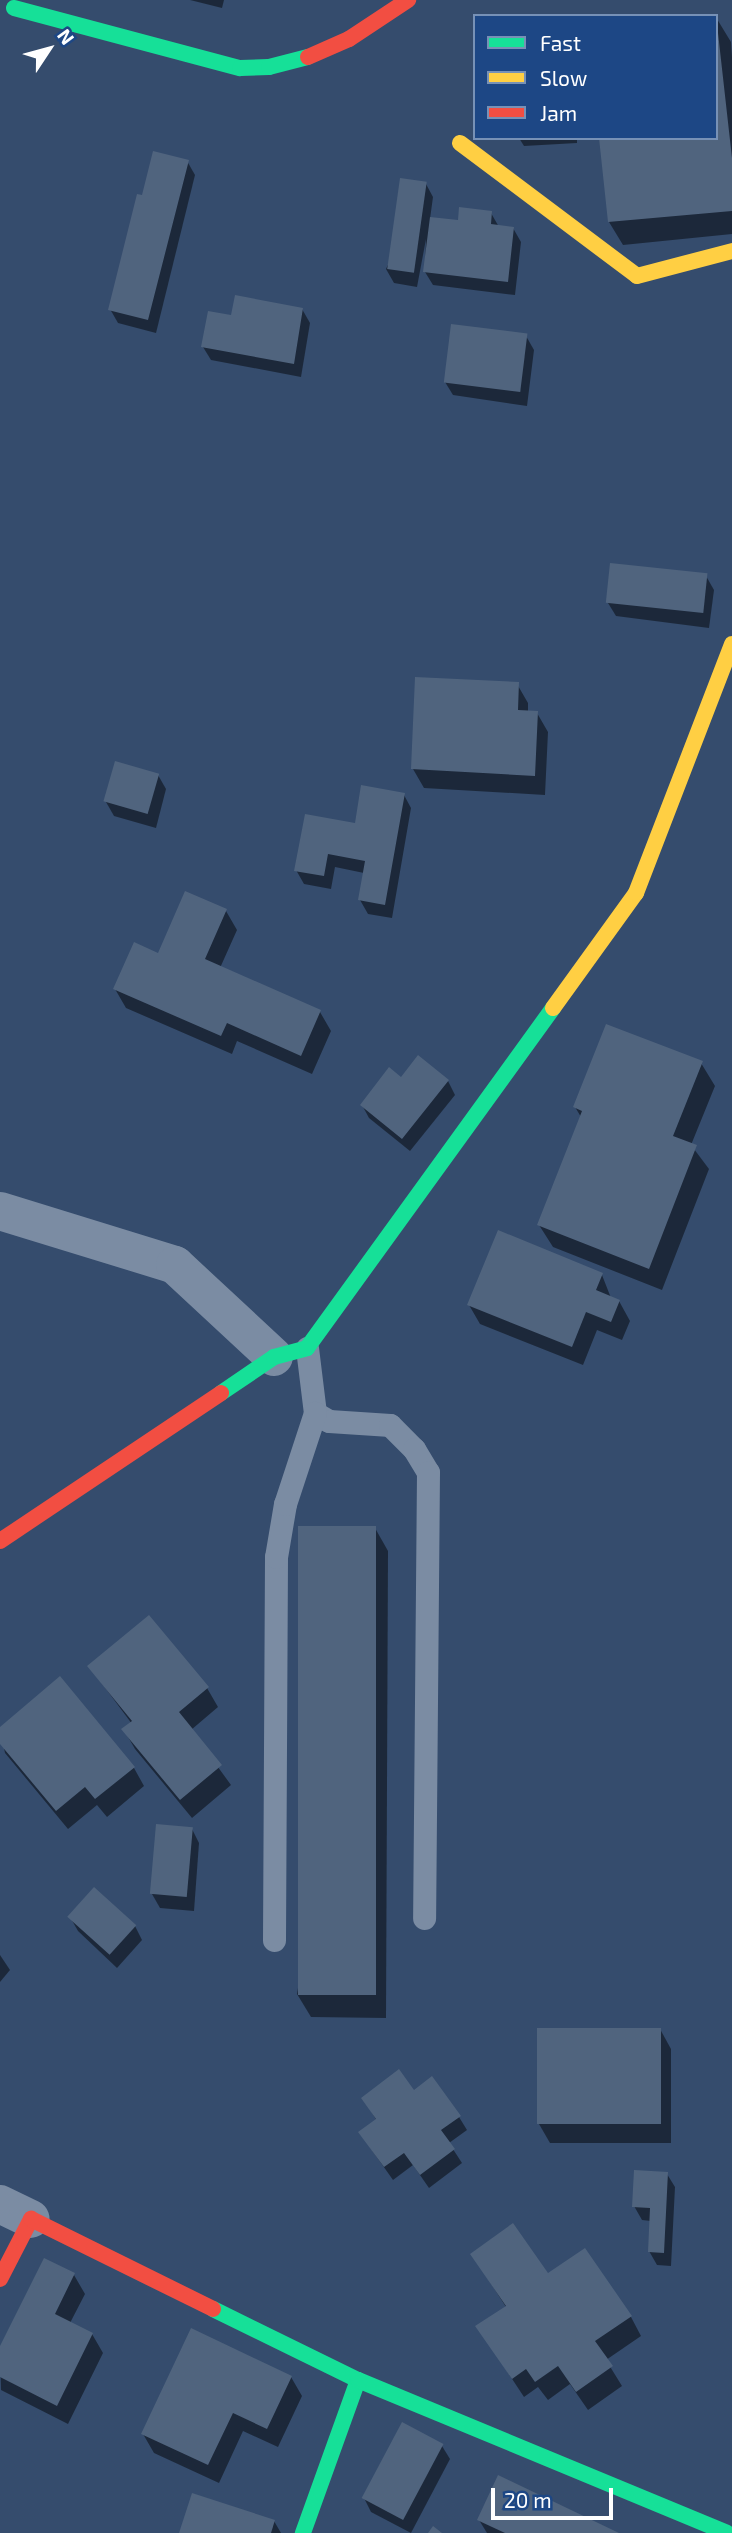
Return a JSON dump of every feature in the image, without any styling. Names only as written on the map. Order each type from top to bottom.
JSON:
[{"type":"street","points":[[14,8],[240,68],[296,62],[349,39],[408,0]]},
{"type":"street","points":[[460,143],[636,276],[732,251]]},
{"type":"street","points":[[0,1541],[290,1353],[636,892],[732,643]]},
{"type":"street","points":[[0,1211],[175,1265],[290,1353]]},
{"type":"street","points":[[0,2278],[15,2212],[358,2379],[727,2533]]},
{"type":"street","points":[[303,2533],[358,2379]]},
{"type":"lane","points":[[290,1353],[315,1413],[328,1420],[390,1425],[414,1449],[428,1472],[425,1918]]},
{"type":"lane","points":[[274,1940],[276,1558],[285,1504],[315,1413]]},
{"type":"building","points":[[718,33],[732,158],[732,211],[608,222],[599,140],[718,140]]},
{"type":"building","points":[[153,151],[189,160],[148,320],[108,310],[137,194],[142,195]]},
{"type":"building","points":[[400,178],[427,182],[414,273],[387,269]]},
{"type":"building","points":[[459,207],[492,211],[491,224],[514,227],[508,282],[423,272],[430,217],[458,220]]},
{"type":"building","points":[[235,295],[303,308],[294,364],[201,347],[208,311],[231,315]]},
{"type":"building","points":[[451,324],[527,333],[520,392],[444,383]]},
{"type":"building","points":[[610,563],[707,573],[703,613],[606,603]]},
{"type":"building","points":[[415,677],[519,682],[518,710],[538,711],[535,776],[411,769]]},
{"type":"building","points":[[115,761],[159,774],[148,814],[103,801]]},
{"type":"building","points":[[361,785],[405,793],[385,905],[358,900],[365,861],[328,854],[324,876],[294,871],[305,814],[355,823]]},
{"type":"building","points":[[185,891],[227,909],[205,959],[321,1010],[301,1056],[227,1023],[221,1036],[113,989],[134,942],[158,953]]},
{"type":"building","points":[[606,1024],[703,1061],[673,1136],[697,1145],[649,1269],[537,1225],[582,1111],[573,1107]]},
{"type":"building","points":[[418,1055],[449,1080],[402,1139],[360,1105],[389,1067],[401,1077]]},
{"type":"building","points":[[498,1230],[603,1273],[596,1290],[620,1300],[611,1322],[586,1312],[572,1347],[467,1305]]},
{"type":"building","points":[[298,1526],[376,1526],[376,1995],[298,1995]]},
{"type":"building","points":[[149,1615],[209,1687],[179,1712],[222,1765],[180,1800],[121,1729],[132,1721],[87,1666]]},
{"type":"building","points":[[60,1676],[135,1767],[95,1799],[85,1787],[56,1811],[0,1744],[0,1727]]},
{"type":"building","points":[[156,1824],[193,1827],[187,1897],[150,1894]]},
{"type":"building","points":[[94,1887],[136,1925],[110,1955],[67,1917]]},
{"type":"building","points":[[537,2028],[661,2028],[661,2124],[537,2124]]},
{"type":"building","points":[[399,2069],[414,2090],[432,2076],[461,2116],[441,2130],[455,2149],[420,2175],[404,2153],[384,2167],[358,2132],[376,2119],[361,2098]]},
{"type":"building","points":[[634,2170],[668,2172],[664,2253],[648,2252],[650,2208],[632,2207]]},
{"type":"building","points":[[513,2223],[548,2273],[585,2248],[632,2316],[595,2341],[613,2366],[576,2392],[558,2366],[535,2382],[526,2369],[512,2379],[475,2326],[506,2306],[470,2254]]},
{"type":"building","points":[[44,2258],[75,2273],[55,2314],[93,2333],[57,2406],[0,2377],[0,2346]]},
{"type":"building","points":[[191,2328],[292,2376],[267,2429],[233,2413],[208,2465],[141,2434]]},
{"type":"building","points":[[402,2422],[443,2444],[403,2520],[362,2498]]},
{"type":"building","points":[[498,2475],[619,2533],[505,2533],[477,2520]]},
{"type":"building","points":[[192,2493],[275,2520],[271,2533],[179,2533]]},
{"type":"building","points":[[433,2526],[442,2533],[428,2533]]},
{"type":"traffic: fast","points":[[14,8],[240,68],[269,67],[308,57]]},
{"type":"traffic: fast","points":[[221,1393],[274,1357],[307,1348],[553,1008]]},
{"type":"traffic: fast","points":[[213,2309],[358,2380],[303,2533]]},
{"type":"traffic: fast","points":[[358,2380],[727,2533]]},
{"type":"traffic: slow","points":[[460,143],[637,276],[732,251]]},
{"type":"traffic: slow","points":[[553,1008],[636,893],[732,644]]},
{"type":"traffic: jam","points":[[308,57],[349,39],[408,0]]},
{"type":"traffic: jam","points":[[0,1541],[221,1393]]},
{"type":"traffic: jam","points":[[0,2279],[31,2219],[213,2309]]}]
